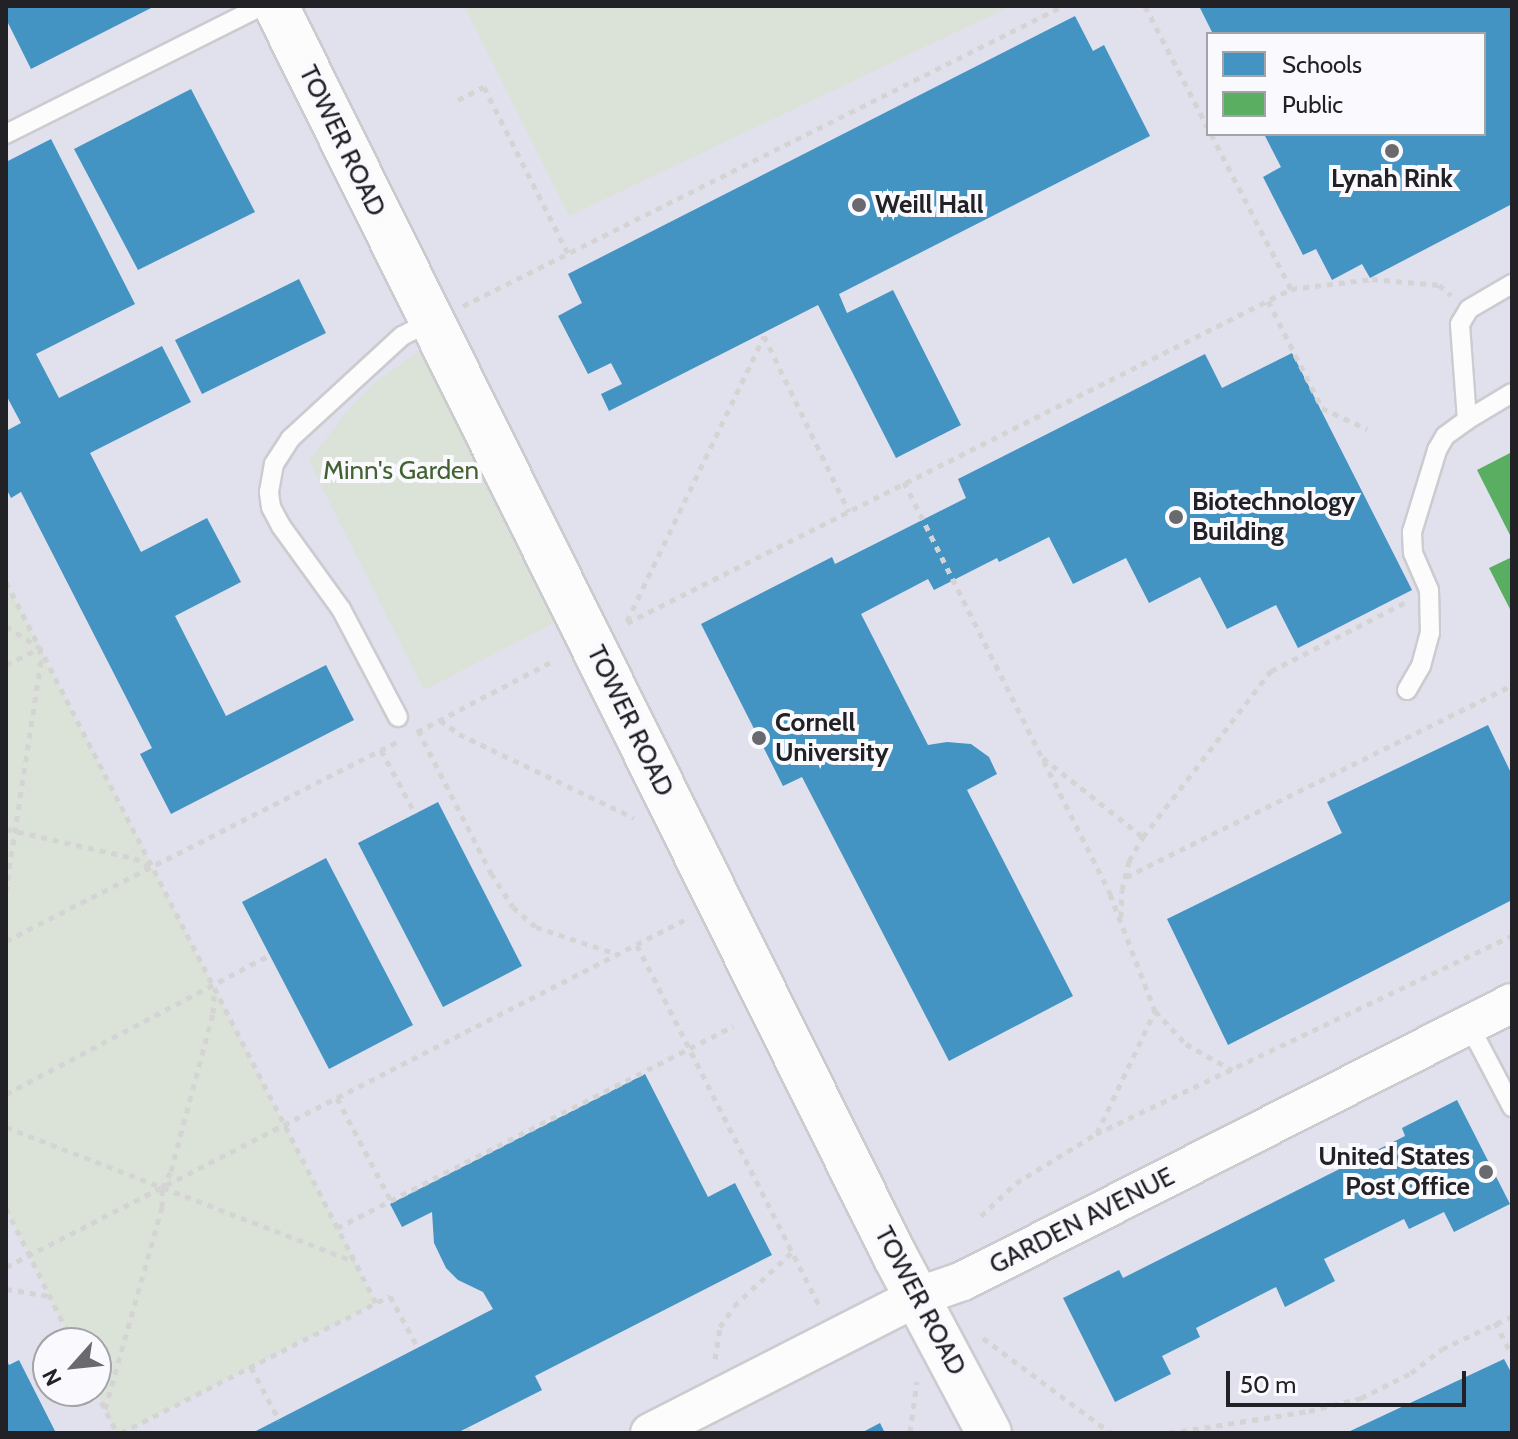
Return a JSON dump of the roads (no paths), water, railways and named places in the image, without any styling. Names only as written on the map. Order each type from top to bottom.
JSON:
[{"type":"street","name":"TOWER ROAD","points":[[276,6],[917,1297],[989,1433]]},
{"type":"street","name":"GARDEN AVENUE","points":[[650,1433],[917,1297],[963,1281],[1512,1003]]},
{"type":"lane","points":[[6,134],[262,6]]},
{"type":"lane","points":[[1467,420],[1460,324],[1469,309],[1512,284]]},
{"type":"lane","points":[[398,717],[341,609],[281,526],[271,507],[269,492],[274,464],[290,439],[402,336],[431,321]]},
{"type":"lane","points":[[1407,690],[1421,666],[1430,633],[1429,590],[1413,553],[1412,532],[1437,450],[1445,436],[1512,393]]},
{"type":"lane","points":[[1469,1025],[1512,1107]]},
{"type":"place","name":"Lynah Rink","points":[[1392,151]]},
{"type":"place","name":"Weill Hall","points":[[859,205]]},
{"type":"place","name":"Biotechnology Building","points":[[1176,517]]},
{"type":"place","name":"Cornell University","points":[[759,738]]},
{"type":"place","name":"United States Post Office","points":[[1486,1172]]},
{"type":"park label","name":"Minn's Garden","points":[[401,471]]}]
